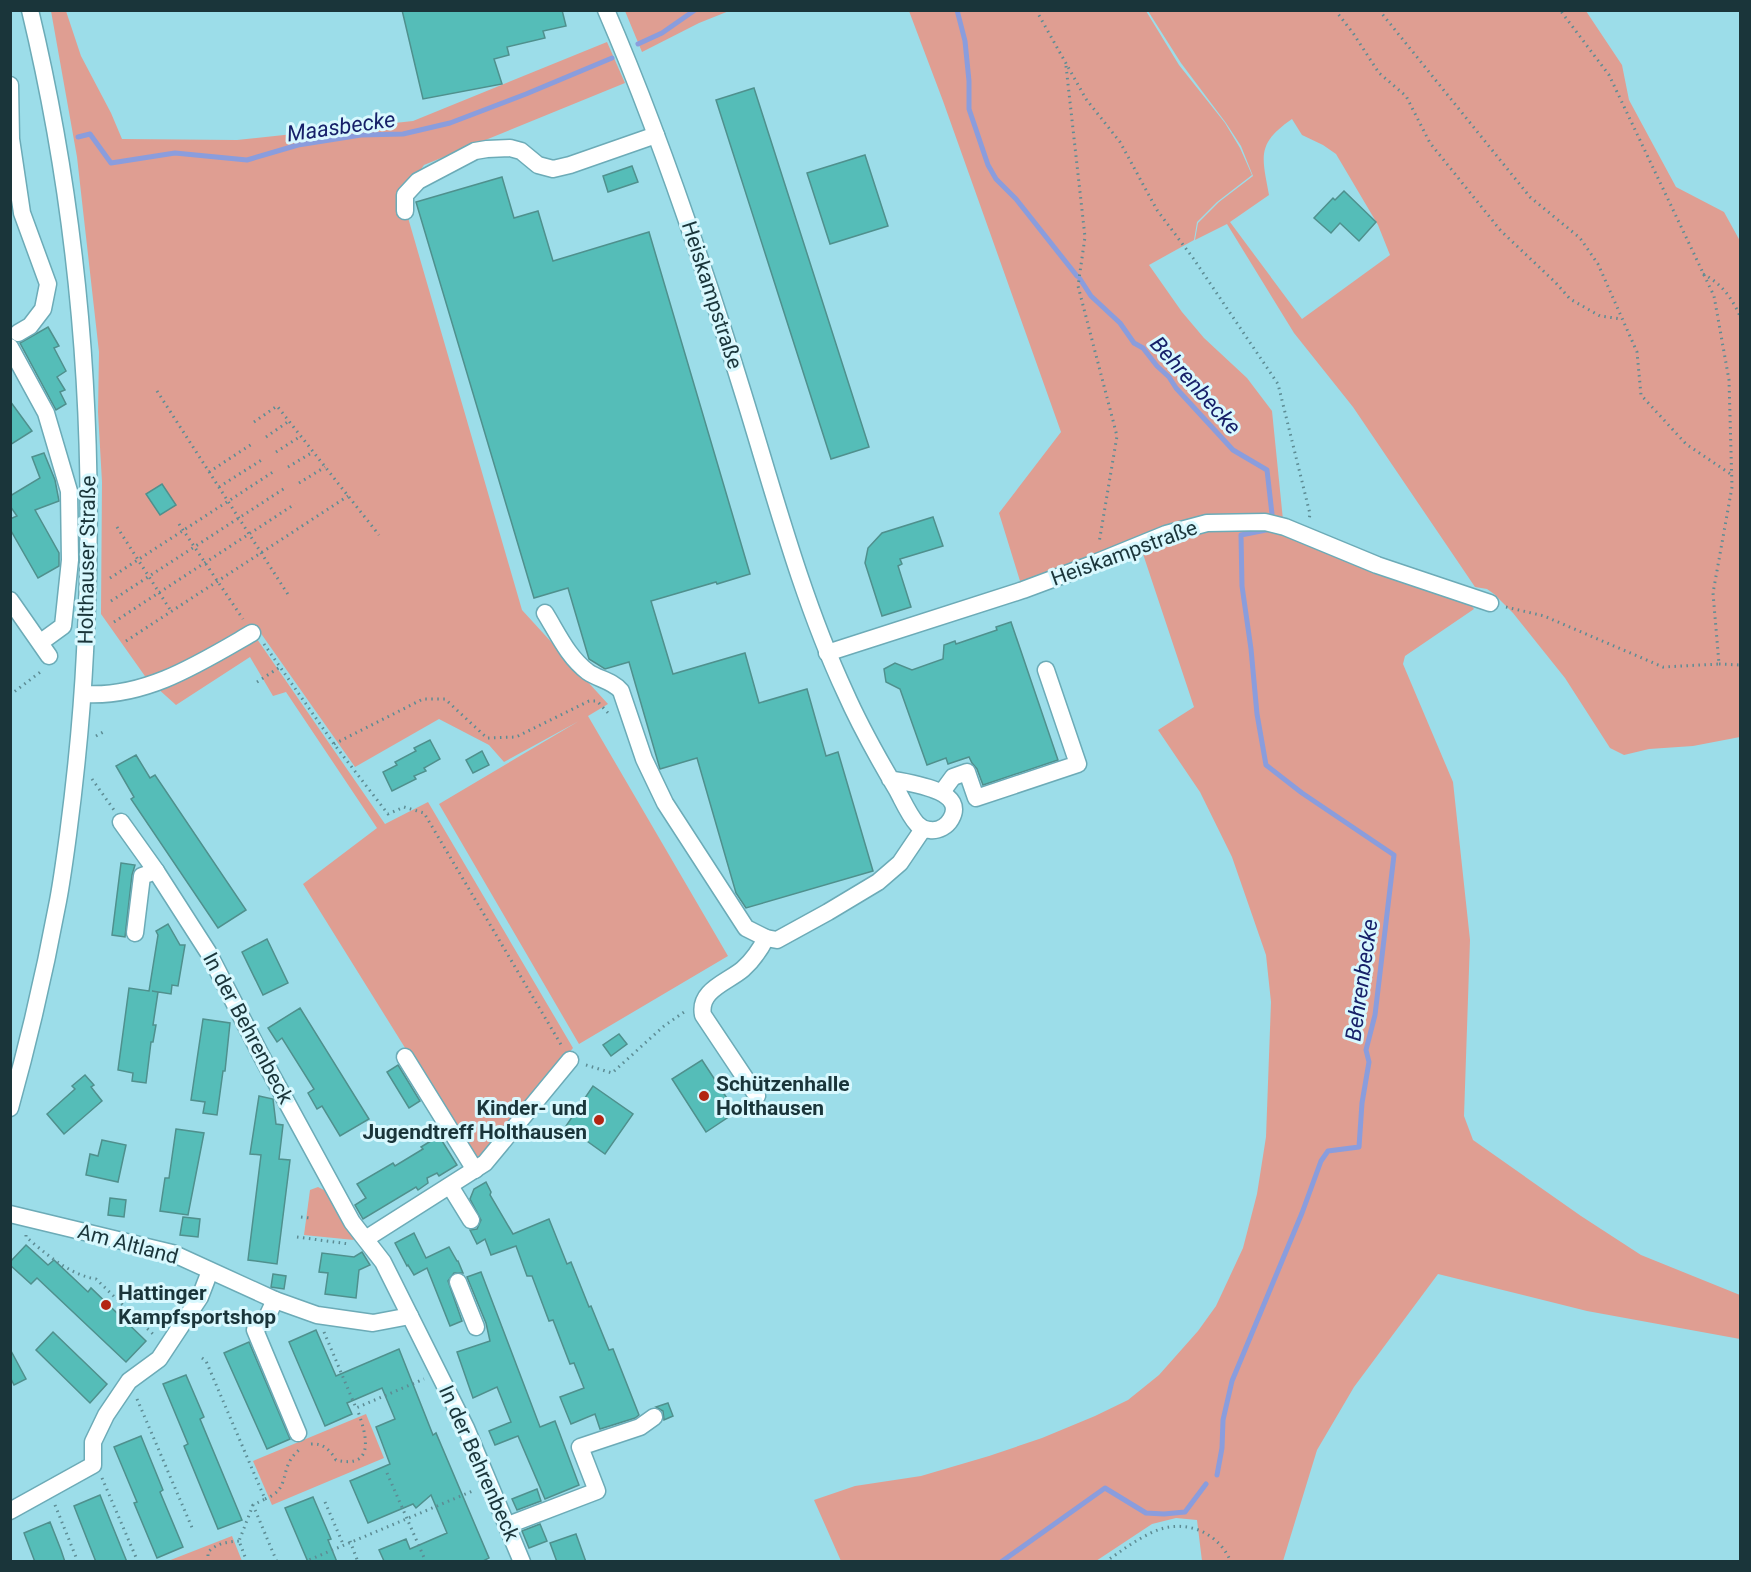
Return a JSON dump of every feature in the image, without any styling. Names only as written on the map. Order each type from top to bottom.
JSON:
[{"type":"street","name":"Holthauser Straße","points":[[10,1108],[23,1062],[59,899],[78,760],[90,575],[90,481],[81,318],[62,161],[30,10]]},
{"type":"street","name":"Heiskampstraße","points":[[606,10],[700,254],[781,515],[827,653],[856,717],[915,822],[923,829]]},
{"type":"street","points":[[10,86],[11,139],[22,213],[48,284],[44,309],[30,326],[12,335],[46,412],[69,491],[70,560],[63,626],[45,649],[10,600]]},
{"type":"street","points":[[405,211],[405,195],[418,181],[475,151],[510,148],[521,151],[538,165],[553,169],[656,135]]},
{"type":"street","name":"Heiskampstraße","points":[[827,653],[1023,590],[1166,534],[1207,524],[1265,522],[1308,536],[1377,565],[1490,603]]},
{"type":"street","points":[[545,613],[574,661],[591,674],[616,685],[621,691],[644,759],[664,803],[746,928],[766,938],[777,940],[878,882],[900,863],[923,829],[936,830],[950,822],[954,814],[953,806],[950,799],[942,792],[890,778]]},
{"type":"street","points":[[84,694],[130,691],[159,681],[199,664],[252,633]]},
{"type":"street","points":[[942,792],[953,777],[967,772],[976,798],[1078,764],[1046,670]]},
{"type":"street","name":"In der Behrenbeck","points":[[121,822],[156,871],[208,952],[352,1222],[367,1238],[383,1262],[466,1428],[522,1562]]},
{"type":"street","points":[[135,933],[142,876],[156,871]]},
{"type":"street","points":[[757,1096],[703,1015],[702,1007],[703,999],[742,969],[759,952],[766,938]]},
{"type":"street","points":[[405,1057],[475,1170]]},
{"type":"street","points":[[367,1238],[485,1163],[570,1060]]},
{"type":"street","points":[[450,1186],[471,1221]]},
{"type":"street","name":"Am Altland","points":[[10,1214],[172,1253],[275,1300],[317,1315],[373,1323],[410,1316]]},
{"type":"street","points":[[10,1512],[93,1465],[93,1442],[106,1415],[129,1381],[159,1359],[168,1347],[200,1297],[210,1271]]},
{"type":"street","points":[[458,1282],[476,1327]]},
{"type":"street","points":[[275,1300],[268,1315],[255,1330],[297,1433]]},
{"type":"street","points":[[508,1525],[597,1491],[580,1448],[640,1427],[654,1417]]},
{"type":"path","points":[[1036,10],[1086,99],[1120,142],[1157,210],[1193,258],[1278,384],[1310,514],[1308,536]]},
{"type":"path","points":[[1335,10],[1353,33],[1379,74],[1406,96],[1430,143],[1501,231],[1519,246],[1570,299],[1600,316],[1622,319]]},
{"type":"path","points":[[1379,10],[1530,197],[1580,238],[1598,264],[1637,352],[1641,395],[1686,444],[1732,476]]},
{"type":"path","points":[[1560,10],[1609,75],[1713,296],[1728,380],[1732,476],[1732,488],[1713,593],[1719,664]]},
{"type":"path","points":[[1066,64],[1085,237],[1078,286],[1117,436],[1096,563]]},
{"type":"path","points":[[1703,274],[1716,281],[1735,305],[1740,316]]},
{"type":"path","points":[[157,391],[289,596]]},
{"type":"path","points":[[254,422],[277,406],[379,536]]},
{"type":"path","points":[[266,437],[289,421]]},
{"type":"path","points":[[276,453],[301,436]]},
{"type":"path","points":[[209,472],[252,444]]},
{"type":"path","points":[[288,467],[313,452]]},
{"type":"path","points":[[219,487],[263,459]]},
{"type":"path","points":[[299,483],[325,467]]},
{"type":"path","points":[[110,578],[273,472]]},
{"type":"path","points":[[111,601],[285,488]]},
{"type":"path","points":[[126,641],[348,496]]},
{"type":"path","points":[[114,622],[295,504]]},
{"type":"path","points":[[179,524],[252,633],[258,634],[334,744],[388,814],[405,807],[424,813],[570,1060],[612,1073],[664,1026],[703,999]]},
{"type":"path","points":[[117,527],[171,611]]},
{"type":"path","points":[[1490,603],[1544,616],[1663,667],[1740,665]]},
{"type":"path","points":[[10,694],[31,681],[54,661],[45,649]]},
{"type":"path","points":[[257,682],[280,667]]},
{"type":"path","points":[[334,744],[423,699],[445,699],[487,738],[516,737],[589,701],[597,701],[611,715]]},
{"type":"path","points":[[91,739],[105,731]]},
{"type":"path","points":[[88,774],[121,822]]},
{"type":"path","points":[[301,1217],[310,1218]]},
{"type":"path","points":[[30,1218],[26,1237],[65,1266],[86,1277],[96,1279],[168,1347]]},
{"type":"path","points":[[297,1237],[343,1242]]},
{"type":"path","points":[[247,1562],[239,1541],[253,1505],[274,1495],[281,1488],[291,1457],[312,1443],[321,1445],[330,1451],[336,1460],[348,1463],[359,1459],[364,1453],[366,1441],[364,1427],[317,1315]]},
{"type":"path","points":[[202,1358],[206,1361],[265,1499]]},
{"type":"path","points":[[356,1408],[439,1373]]},
{"type":"path","points":[[129,1381],[193,1530]]},
{"type":"path","points":[[93,1465],[99,1469],[138,1562]]},
{"type":"path","points":[[387,1473],[426,1562]]},
{"type":"path","points":[[304,1562],[490,1484]]},
{"type":"path","points":[[49,1490],[78,1562]]},
{"type":"path","points":[[325,1502],[343,1544]]},
{"type":"path","points":[[253,1505],[277,1562]]},
{"type":"path","points":[[1105,1562],[1151,1532],[1188,1526],[1200,1529],[1211,1536],[1226,1550],[1231,1562]]},
{"type":"path","points":[[208,1562],[208,1551],[214,1546],[239,1541]]},
{"type":"path","points":[[350,1541],[358,1562]]},
{"type":"shaded area","points":[[51,11],[66,11],[81,56],[122,139],[237,140],[413,121],[607,42],[625,83],[424,165],[402,197],[522,610],[608,704],[588,716],[728,956],[579,1044],[439,804],[579,721],[504,762],[489,745],[439,719],[355,767],[255,625],[198,659],[147,679],[101,614],[102,482],[98,412],[99,352],[77,157]]},
{"type":"shaded area","points":[[625,11],[729,11],[699,23],[642,52]]},
{"type":"shaded area","points":[[909,11],[1146,11],[1179,65],[1225,123],[1252,175],[1217,202],[1197,222],[1194,240],[1149,265],[1182,312],[1204,338],[1247,378],[1272,411],[1283,520],[1467,600],[1474,609],[1405,656],[1403,664],[1453,782],[1470,940],[1464,1116],[1473,1140],[1641,1255],[1740,1295],[1740,1339],[1587,1311],[1438,1274],[1354,1387],[1317,1450],[1283,1561],[1202,1561],[1197,1520],[1176,1518],[1152,1524],[1096,1561],[841,1561],[814,1500],[855,1486],[921,1476],[989,1456],[1042,1438],[1128,1400],[1159,1375],[1198,1331],[1216,1306],[1243,1248],[1257,1194],[1266,1137],[1271,1002],[1266,955],[1232,857],[1200,792],[1158,730],[1194,707],[1138,539],[1020,581],[999,513],[1061,432]]},
{"type":"shaded area","points":[[1148,11],[1586,11],[1622,65],[1629,100],[1676,187],[1724,212],[1740,241],[1740,737],[1693,746],[1649,749],[1624,755],[1610,748],[1565,678],[1513,613],[1487,589],[1475,587],[1353,407],[1294,333],[1227,224],[1195,240],[1198,223],[1219,202],[1253,176],[1241,146],[1181,63]],"holes":[[[1292,119],[1302,135],[1336,154],[1378,225],[1390,255],[1302,319],[1230,222],[1269,195],[1264,152],[1272,136]]]},
{"type":"shaded area","points":[[257,639],[385,824],[428,802],[573,1048],[478,1165],[303,884],[377,828],[286,692],[273,696],[250,657],[176,705],[156,687]]},
{"type":"shaded area","points":[[318,1187],[324,1190],[354,1240],[304,1235],[310,1190]]},
{"type":"shaded area","points":[[366,1414],[384,1458],[272,1505],[253,1461]]},
{"type":"shaded area","points":[[232,1536],[242,1561],[168,1561]]},
{"type":"building","points":[[402,10],[562,10],[566,26],[543,31],[545,38],[507,47],[509,55],[494,59],[502,84],[423,99]]},
{"type":"building","points":[[754,88],[869,447],[831,459],[716,100]]},
{"type":"building","points":[[865,155],[888,226],[830,244],[807,173]]},
{"type":"building","points":[[632,166],[638,182],[608,192],[603,176]]},
{"type":"building","points":[[502,177],[514,218],[538,211],[553,261],[649,232],[750,574],[651,601],[673,674],[745,653],[759,703],[807,689],[826,756],[838,752],[873,871],[746,908],[736,893],[697,758],[660,769],[629,662],[605,669],[589,659],[568,588],[534,598],[416,202]]},
{"type":"building","points":[[1344,191],[1376,222],[1359,241],[1340,223],[1331,233],[1314,218],[1333,198],[1335,200]]},
{"type":"building","points":[[48,327],[59,346],[54,348],[66,371],[57,377],[65,390],[60,392],[66,404],[56,410],[20,343]]},
{"type":"building","points":[[10,401],[32,431],[10,445]]},
{"type":"building","points":[[44,453],[55,480],[59,501],[35,510],[59,553],[59,566],[38,578],[10,529],[10,519],[17,516],[10,506],[10,496],[40,478],[32,457]]},
{"type":"building","points":[[162,484],[176,505],[160,515],[146,494]]},
{"type":"building","points":[[933,517],[943,546],[900,559],[902,564],[898,566],[911,607],[882,616],[865,563],[868,548],[882,533]]},
{"type":"building","points":[[1011,622],[1058,760],[983,785],[969,757],[948,764],[946,758],[927,765],[900,689],[886,682],[884,669],[895,663],[912,670],[943,659],[944,645],[955,641],[956,644],[997,630],[996,627]]},
{"type":"building","points":[[430,740],[440,759],[424,768],[426,771],[414,776],[416,779],[392,791],[383,772],[397,765],[395,762],[416,751],[414,748]]},
{"type":"building","points":[[482,751],[489,765],[473,773],[466,760]]},
{"type":"building","points":[[136,755],[150,778],[155,775],[246,910],[218,928],[131,799],[134,797],[116,766]]},
{"type":"building","points":[[121,863],[135,865],[125,937],[112,935]]},
{"type":"building","points":[[168,924],[180,945],[185,945],[178,986],[172,985],[171,994],[152,991],[158,992],[153,1025],[156,1025],[153,1042],[151,1042],[146,1083],[132,1081],[133,1073],[118,1070],[129,988],[149,991],[158,935],[156,931]]},
{"type":"building","points":[[267,939],[288,983],[263,995],[242,952]]},
{"type":"building","points":[[300,1008],[369,1119],[340,1136],[322,1106],[317,1109],[308,1093],[314,1089],[282,1038],[277,1042],[268,1028]]},
{"type":"building","points":[[203,1019],[230,1023],[217,1115],[203,1113],[205,1102],[191,1100]]},
{"type":"building","points":[[619,1034],[627,1044],[611,1056],[603,1045]]},
{"type":"building","name":"Schützenhalle Holthausen","points":[[702,1060],[736,1112],[706,1132],[672,1079]]},
{"type":"building","points":[[398,1065],[420,1101],[409,1108],[387,1072]]},
{"type":"building","points":[[85,1075],[94,1085],[91,1087],[102,1101],[64,1134],[47,1114],[75,1089],[72,1086]]},
{"type":"building","name":"Kinder- und Jugendtreff Holthausen","points":[[593,1086],[633,1114],[605,1154],[566,1126]]},
{"type":"building","points":[[259,1096],[273,1099],[276,1124],[283,1125],[279,1159],[290,1160],[277,1264],[248,1260],[261,1155],[250,1154]]},
{"type":"building","points":[[176,1129],[204,1133],[188,1215],[160,1211],[165,1178],[169,1178]]},
{"type":"building","points":[[439,1136],[457,1165],[439,1176],[437,1173],[427,1178],[428,1183],[418,1190],[416,1187],[363,1219],[355,1205],[366,1198],[357,1184],[393,1163],[395,1166]]},
{"type":"building","points":[[102,1140],[126,1145],[118,1182],[86,1175],[90,1154],[98,1156]]},
{"type":"building","points":[[486,1182],[491,1192],[490,1195],[513,1234],[549,1219],[567,1264],[571,1262],[609,1350],[613,1349],[639,1415],[635,1418],[600,1429],[595,1414],[571,1424],[560,1397],[584,1388],[574,1363],[570,1364],[553,1320],[549,1321],[532,1276],[527,1276],[516,1246],[491,1255],[485,1239],[477,1244],[470,1230],[477,1229],[481,1220],[470,1199],[474,1189]]},
{"type":"building","points":[[110,1198],[126,1200],[124,1217],[108,1215]]},
{"type":"building","points":[[183,1217],[200,1219],[198,1237],[180,1235]]},
{"type":"building","points":[[414,1233],[426,1258],[449,1247],[458,1261],[463,1273],[454,1273],[448,1281],[462,1321],[450,1326],[427,1268],[414,1275],[407,1266],[395,1243]]},
{"type":"building","points":[[26,1245],[48,1265],[54,1260],[88,1292],[91,1288],[146,1341],[126,1362],[37,1278],[31,1284],[10,1265],[10,1262]]},
{"type":"building","points":[[362,1252],[370,1265],[359,1270],[356,1298],[325,1294],[328,1273],[319,1272],[322,1253],[354,1257]]},
{"type":"building","points":[[481,1272],[540,1427],[555,1421],[579,1485],[545,1499],[518,1436],[495,1445],[489,1431],[511,1422],[497,1387],[473,1398],[457,1352],[490,1341],[486,1323],[467,1277]]},
{"type":"building","points":[[273,1274],[286,1276],[284,1289],[271,1287]]},
{"type":"building","points":[[316,1330],[336,1376],[399,1349],[433,1435],[436,1433],[489,1558],[481,1562],[382,1562],[384,1561],[379,1550],[406,1539],[410,1549],[447,1533],[431,1495],[416,1508],[413,1504],[368,1523],[350,1481],[390,1464],[376,1427],[395,1419],[382,1388],[347,1403],[352,1414],[325,1426],[289,1342]]},
{"type":"building","points":[[53,1332],[107,1384],[90,1403],[36,1350]]},
{"type":"building","points":[[249,1342],[290,1439],[267,1449],[224,1353]]},
{"type":"building","points":[[10,1349],[26,1379],[14,1385],[10,1377]]},
{"type":"building","points":[[186,1375],[204,1417],[200,1419],[242,1520],[218,1529],[184,1446],[188,1444],[163,1384]]},
{"type":"building","points":[[668,1403],[673,1416],[664,1420],[663,1411],[656,1407]]},
{"type":"building","points":[[141,1436],[163,1490],[160,1492],[183,1547],[157,1558],[114,1447]]},
{"type":"building","points":[[537,1489],[541,1501],[517,1510],[512,1499]]},
{"type":"building","points":[[100,1495],[127,1562],[96,1562],[74,1506]]},
{"type":"building","points":[[313,1497],[331,1539],[328,1540],[337,1562],[308,1562],[285,1508]]},
{"type":"building","points":[[50,1522],[65,1562],[35,1562],[24,1533]]},
{"type":"building","points":[[540,1524],[547,1541],[529,1548],[522,1531]]},
{"type":"building","points":[[576,1534],[586,1562],[557,1562],[550,1543]]},
{"type":"waterway","name":"Maasbecke","points":[[638,44],[662,33],[695,10]]},
{"type":"waterway","name":"Behrenbecke","points":[[957,10],[965,41],[969,109],[988,165],[996,179],[1016,199],[1077,276]]},
{"type":"waterway","name":"Maasbecke","points":[[78,137],[90,134],[111,163],[175,153],[247,160],[298,145],[361,135],[403,134],[450,123],[612,58]]},
{"type":"waterway","name":"Behrenbecke","points":[[1080,279],[1091,296],[1120,323],[1134,343],[1143,348],[1233,450],[1267,470],[1272,514]]},
{"type":"waterway","name":"Behrenbecke","points":[[1217,1475],[1222,1448],[1223,1420],[1232,1381],[1302,1213],[1321,1161],[1328,1151],[1359,1147],[1362,1103],[1369,1062],[1366,1050],[1375,1015],[1394,855],[1302,793],[1266,765],[1257,714],[1242,586],[1241,535],[1266,530]]},
{"type":"waterway","name":"Behrenbecke","points":[[1001,1562],[1105,1488],[1146,1513],[1164,1514],[1185,1512],[1206,1484]]},
{"type":"place","name":"Schützenhalle Holthausen","points":[[704,1096]]},
{"type":"place","name":"Kinder- und Jugendtreff Holthausen","points":[[599,1120]]},
{"type":"place","name":"Hattinger Kampfsportshop","points":[[106,1305]]}]
